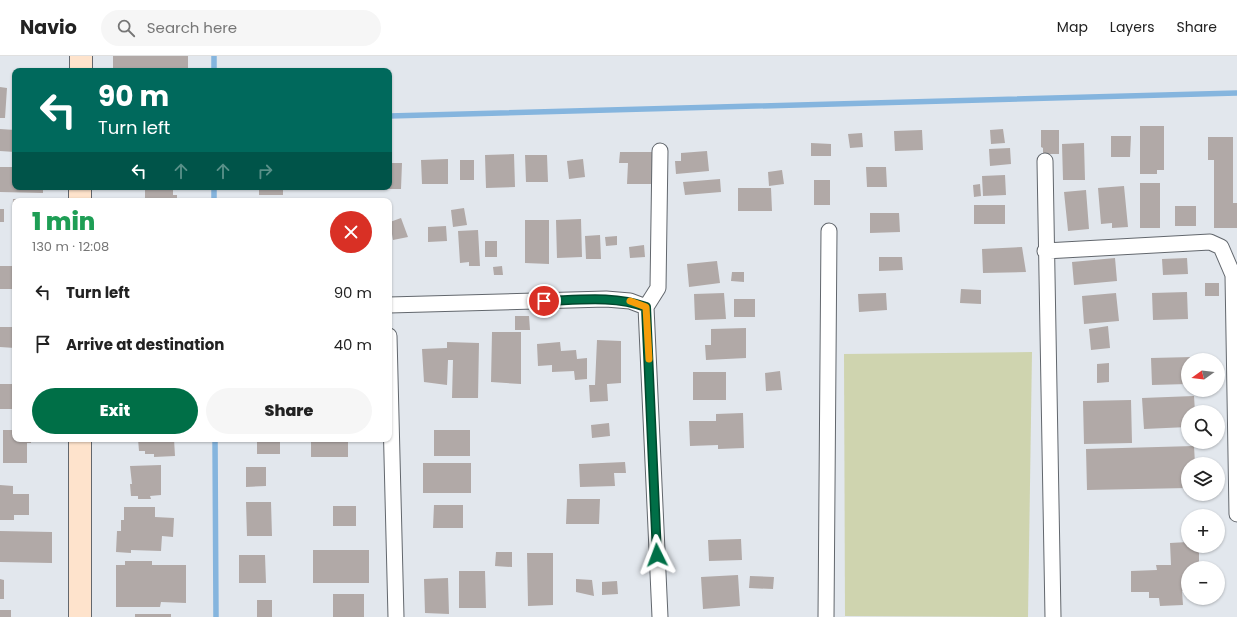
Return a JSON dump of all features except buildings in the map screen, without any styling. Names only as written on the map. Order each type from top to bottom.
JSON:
[{"type":"main road","points":[[80,56],[80,68]]},
{"type":"main road","points":[[80,442],[80,617]]},
{"type":"street","points":[[660,151],[658,288],[646,307],[660,617]]},
{"type":"street","points":[[1045,160],[1045,251],[1053,617]]},
{"type":"street","points":[[826,617],[829,231]]},
{"type":"street","points":[[1045,251],[1210,242],[1221,247],[1235,273],[1237,514]]},
{"type":"street","points":[[392,305],[606,299],[630,301],[646,307]]},
{"type":"street","points":[[392,442],[396,617]]},
{"type":"green space","points":[[1032,352],[1028,617],[845,616],[844,354]]},
{"type":"waterway","points":[[214,56],[214,68]]},
{"type":"waterway","points":[[392,116],[1237,93]]},
{"type":"waterway","points":[[214,190],[214,198]]},
{"type":"waterway","points":[[215,442],[216,617]]},
{"type":"slow traffic","points":[[630,301],[646,307],[649,359]]},
{"type":"route","points":[[544,301],[606,299],[630,301],[646,307],[657,555]]}]
